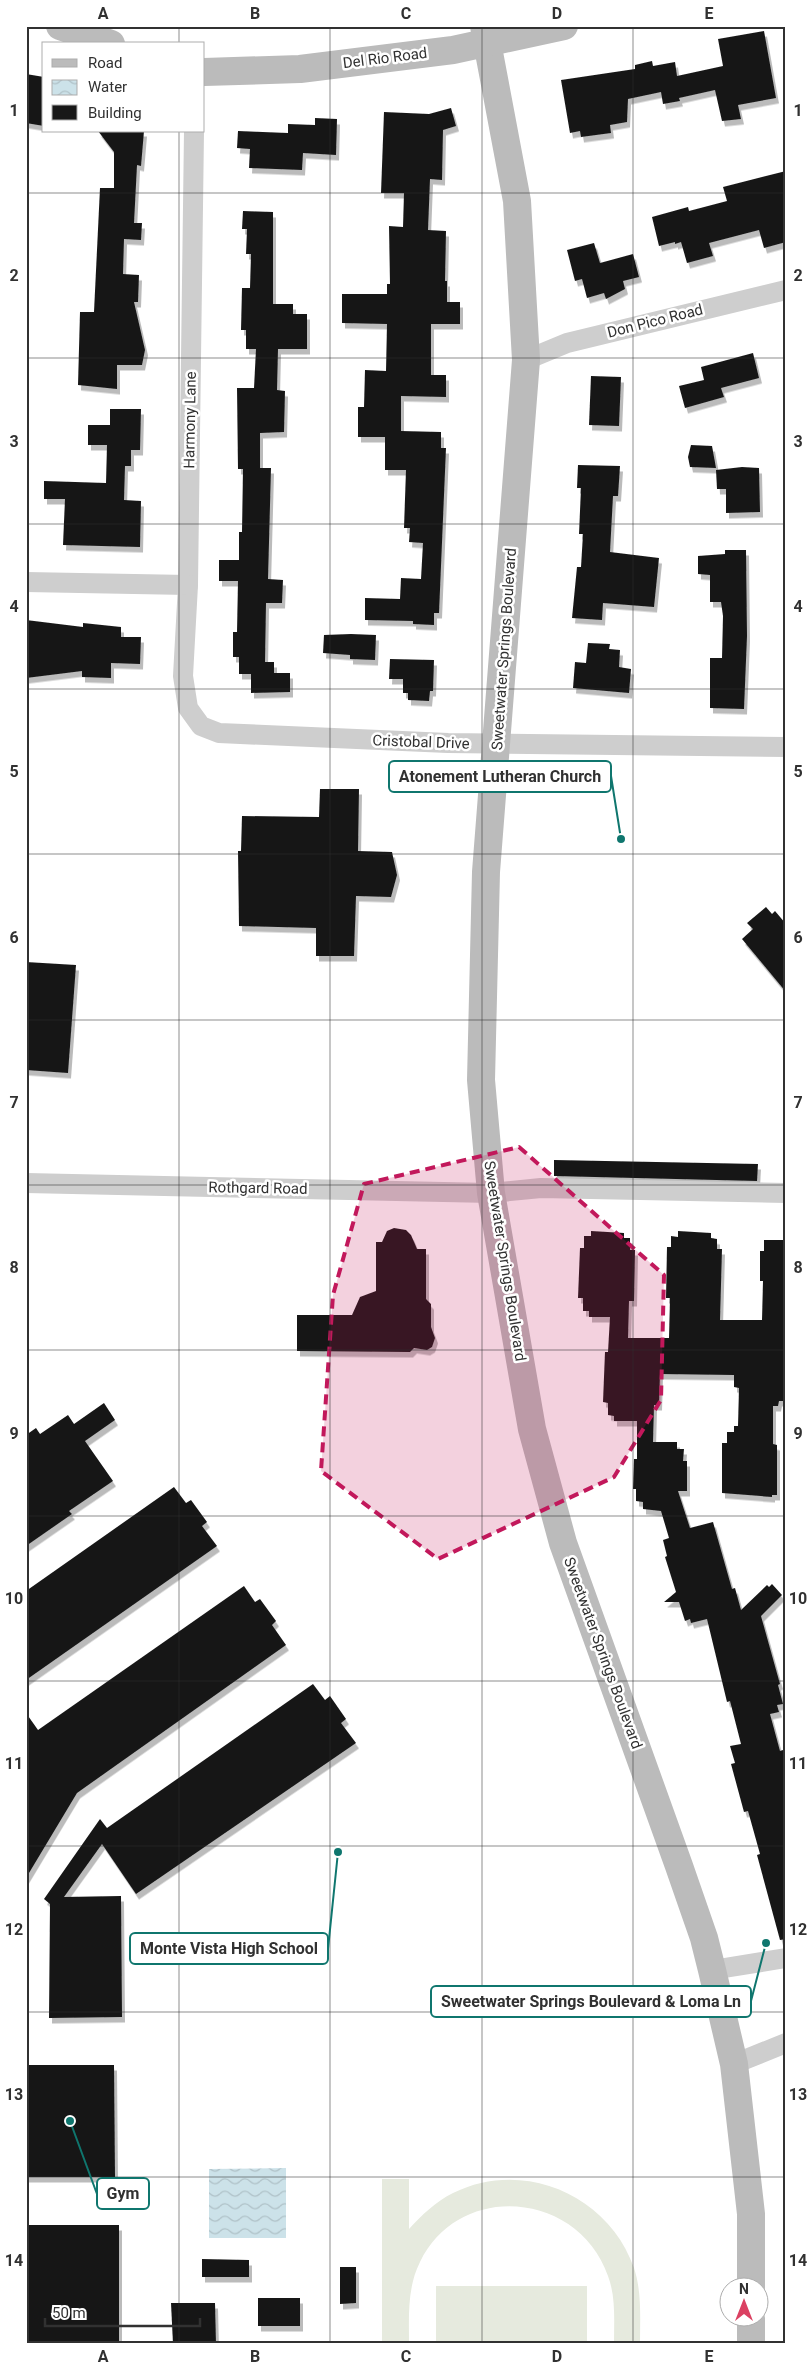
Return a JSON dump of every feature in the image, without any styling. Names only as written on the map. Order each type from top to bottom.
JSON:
[{"type":"main road","points":[[60,26],[105,42]]},
{"type":"main road","name":"Del Rio Road","points":[[205,72],[300,69],[453,50],[486,34],[564,26]]},
{"type":"main road","name":"Sweetwater Springs Boulevard","points":[[486,34],[517,200],[526,360],[486,872],[481,1080],[491,1193],[532,1429],[564,1544],[704,1938],[712,1970],[734,2064],[751,2214],[751,2278]]},
{"type":"main road","points":[[751,2328],[751,2344]]},
{"type":"street","name":"Harmony Lane","points":[[188,708],[183,676],[188,585],[194,132]]},
{"type":"street","name":"Don Pico Road","points":[[526,360],[567,343],[786,290]]},
{"type":"street","points":[[26,582],[188,585]]},
{"type":"street","name":"Cristobal Drive","points":[[188,708],[201,726],[219,733],[497,744],[786,747]]},
{"type":"street","name":"Rothgard Road","points":[[26,1183],[491,1193],[541,1188],[786,1193]]},
{"type":"street","points":[[712,1970],[786,1958]]},
{"type":"street","points":[[734,2064],[786,2043]]},
{"type":"highlighted area","points":[[519,1147],[664,1275],[661,1400],[614,1477],[438,1559],[321,1471],[333,1295],[364,1184]]},
{"type":"shaded area","points":[[382,2179],[409,2179],[409,2229],[440,2200],[480,2183],[507,2180],[534,2182],[560,2190],[584,2203],[605,2221],[622,2242],[634,2268],[639,2296],[640,2344],[614,2344],[614,2309],[611,2284],[593,2248],[572,2227],[546,2213],[518,2207],[489,2208],[462,2218],[438,2236],[420,2262],[413,2282],[410,2302],[409,2344],[382,2344]]},
{"type":"shaded area","points":[[436,2286],[587,2286],[587,2344],[436,2344]]},
{"type":"water","points":[[286,2168],[286,2238],[209,2238],[209,2169]]},
{"type":"building","points":[[764,31],[776,98],[738,105],[741,119],[722,121],[715,90],[679,98],[680,101],[663,104],[661,92],[628,99],[627,122],[610,125],[611,133],[581,137],[580,131],[570,133],[561,80],[635,69],[635,65],[652,61],[653,66],[675,62],[677,76],[723,66],[718,39]]},
{"type":"building","points":[[26,74],[42,77],[42,126],[26,123]]},
{"type":"building","points":[[451,108],[456,126],[443,130],[442,180],[430,179],[428,230],[446,231],[445,281],[447,281],[447,302],[460,302],[460,324],[431,324],[431,375],[446,375],[446,397],[401,396],[401,431],[441,432],[441,448],[446,448],[439,613],[434,613],[434,625],[413,624],[413,621],[365,620],[365,598],[400,599],[401,578],[421,579],[423,543],[409,542],[410,528],[404,528],[406,470],[385,470],[385,437],[358,437],[358,407],[364,407],[365,370],[386,371],[387,324],[342,323],[342,294],[387,294],[387,284],[390,284],[389,226],[403,227],[404,193],[381,193],[384,112],[429,114]]},
{"type":"building","points":[[315,118],[337,119],[336,155],[303,153],[302,170],[249,168],[250,149],[237,148],[238,131],[288,133],[288,124],[315,125]]},
{"type":"building","points":[[99,132],[144,132],[141,166],[137,165],[134,223],[142,223],[141,240],[124,239],[123,274],[139,275],[138,302],[134,302],[145,350],[142,365],[117,365],[117,389],[78,385],[80,312],[94,312],[100,188],[114,188],[114,152]]},
{"type":"building","points":[[786,171],[786,242],[764,248],[759,230],[709,243],[713,256],[687,263],[681,242],[659,246],[652,217],[688,207],[689,211],[727,201],[723,187]]},
{"type":"building","points":[[243,211],[273,212],[273,304],[293,304],[293,314],[307,314],[307,349],[278,349],[277,390],[285,391],[284,432],[260,433],[260,468],[271,468],[268,579],[283,580],[282,603],[266,603],[265,662],[274,662],[274,673],[290,673],[290,692],[251,693],[251,674],[239,674],[239,657],[233,657],[233,632],[237,632],[238,581],[219,581],[219,560],[239,560],[239,532],[242,532],[243,469],[238,469],[237,388],[254,388],[256,349],[246,349],[246,330],[241,330],[242,288],[250,288],[251,254],[246,254],[247,229],[242,229]]},
{"type":"building","points":[[594,243],[600,263],[633,254],[639,277],[623,281],[625,289],[606,299],[604,293],[587,298],[582,279],[575,281],[567,250]]},
{"type":"building","points":[[753,353],[759,378],[721,388],[724,397],[685,408],[679,386],[704,380],[701,367]]},
{"type":"building","points":[[591,376],[621,377],[619,426],[589,425]]},
{"type":"building","points":[[110,409],[141,409],[140,450],[131,450],[131,466],[125,466],[124,500],[141,501],[140,547],[63,545],[65,499],[44,499],[44,481],[106,483],[107,445],[88,445],[88,425],[110,425]]},
{"type":"building","points":[[691,445],[712,446],[716,468],[690,467],[688,457]]},
{"type":"building","points":[[578,465],[620,466],[618,496],[613,496],[610,552],[659,558],[654,607],[603,603],[602,620],[572,618],[577,567],[581,567],[583,534],[579,534],[581,488],[577,488]]},
{"type":"building","points":[[742,467],[759,468],[760,512],[726,513],[726,489],[717,489],[716,470]]},
{"type":"building","points":[[725,550],[746,550],[747,636],[744,709],[710,708],[710,658],[722,658],[723,616],[721,602],[710,602],[710,575],[698,574],[698,556],[725,554]]},
{"type":"building","points":[[26,620],[83,627],[83,623],[121,627],[121,637],[141,637],[140,664],[111,663],[111,678],[82,677],[82,671],[26,678]]},
{"type":"building","points":[[324,635],[376,635],[375,660],[350,659],[350,655],[323,653]]},
{"type":"building","points":[[588,643],[610,644],[609,649],[620,650],[619,667],[631,669],[629,693],[573,688],[575,662],[586,663]]},
{"type":"building","points":[[390,659],[434,660],[433,691],[430,691],[429,701],[408,700],[408,693],[403,693],[403,679],[389,679]]},
{"type":"building","points":[[320,789],[359,789],[358,851],[392,852],[397,875],[391,897],[356,896],[354,956],[316,956],[316,928],[239,926],[238,851],[241,851],[242,816],[319,817]]},
{"type":"building","points":[[766,907],[772,914],[775,911],[786,924],[786,992],[742,939],[753,929],[747,923]]},
{"type":"building","points":[[26,962],[76,965],[68,1073],[26,1070]]},
{"type":"building","points":[[554,1160],[758,1164],[757,1181],[554,1176]]},
{"type":"building","points":[[394,1228],[406,1230],[411,1235],[417,1249],[426,1249],[426,1299],[431,1304],[431,1327],[435,1338],[432,1347],[427,1350],[414,1348],[410,1352],[297,1351],[297,1315],[352,1315],[360,1297],[376,1291],[376,1242],[382,1242],[387,1231]]},
{"type":"building","points":[[591,1231],[624,1233],[624,1238],[630,1238],[630,1250],[635,1250],[634,1301],[629,1301],[628,1338],[669,1338],[670,1298],[666,1298],[667,1247],[671,1247],[671,1236],[678,1237],[678,1231],[711,1233],[711,1238],[717,1239],[717,1249],[722,1249],[720,1320],[762,1320],[763,1281],[760,1281],[760,1251],[764,1251],[764,1240],[786,1240],[786,1389],[784,1401],[779,1401],[778,1406],[773,1406],[773,1444],[777,1445],[777,1495],[772,1495],[772,1497],[722,1493],[722,1443],[727,1443],[727,1432],[734,1432],[734,1426],[738,1426],[739,1388],[734,1387],[734,1375],[660,1374],[659,1405],[654,1405],[653,1442],[677,1442],[677,1449],[684,1449],[683,1461],[687,1461],[687,1491],[678,1491],[690,1528],[713,1522],[732,1589],[735,1588],[741,1610],[767,1585],[769,1587],[772,1584],[782,1595],[761,1616],[780,1684],[778,1685],[783,1704],[777,1705],[779,1712],[770,1714],[780,1751],[786,1749],[786,1939],[780,1940],[757,1855],[760,1854],[748,1811],[744,1812],[731,1764],[735,1763],[730,1746],[741,1744],[730,1701],[727,1702],[707,1619],[691,1623],[690,1619],[685,1621],[679,1602],[664,1602],[676,1592],[665,1557],[667,1556],[663,1540],[669,1538],[661,1511],[643,1509],[643,1502],[636,1501],[636,1489],[633,1489],[634,1459],[637,1459],[637,1421],[614,1421],[614,1416],[608,1415],[608,1403],[603,1402],[605,1352],[608,1352],[610,1317],[589,1317],[589,1311],[583,1311],[583,1298],[578,1298],[580,1248],[584,1248],[584,1236],[591,1236]]},
{"type":"building","points":[[104,1403],[115,1420],[85,1441],[113,1481],[69,1511],[72,1514],[26,1546],[26,1435],[36,1428],[40,1434],[68,1415],[74,1424]]},
{"type":"building","points":[[174,1487],[186,1503],[191,1500],[207,1522],[202,1526],[217,1546],[26,1680],[26,1591]]},
{"type":"building","points":[[244,1586],[255,1602],[260,1599],[276,1621],[272,1625],[286,1645],[77,1793],[26,1878],[26,1713],[38,1730]]},
{"type":"building","points":[[313,1684],[325,1700],[330,1696],[346,1719],[341,1723],[356,1743],[136,1894],[102,1844],[64,1897],[121,1896],[122,2017],[49,2018],[50,1904],[44,1899],[100,1819],[107,1828]]},
{"type":"building","points":[[26,2065],[114,2065],[115,2177],[26,2177]]},
{"type":"building","points":[[26,2225],[119,2225],[119,2344],[26,2344]]},
{"type":"building","points":[[202,2259],[249,2260],[249,2277],[202,2277]]},
{"type":"building","points":[[340,2267],[356,2267],[356,2303],[340,2304]]},
{"type":"building","points":[[258,2298],[300,2298],[300,2326],[258,2326]]},
{"type":"building","points":[[171,2303],[215,2303],[216,2344],[173,2344]]},
{"type":"place","name":"Atonement Lutheran Church","points":[[621,839]]},
{"type":"place","name":"Monte Vista High School","points":[[338,1852]]},
{"type":"place","name":"Sweetwater Springs Boulevard & Loma Ln","points":[[766,1943]]},
{"type":"place","name":"Gym","points":[[70,2121]]}]
